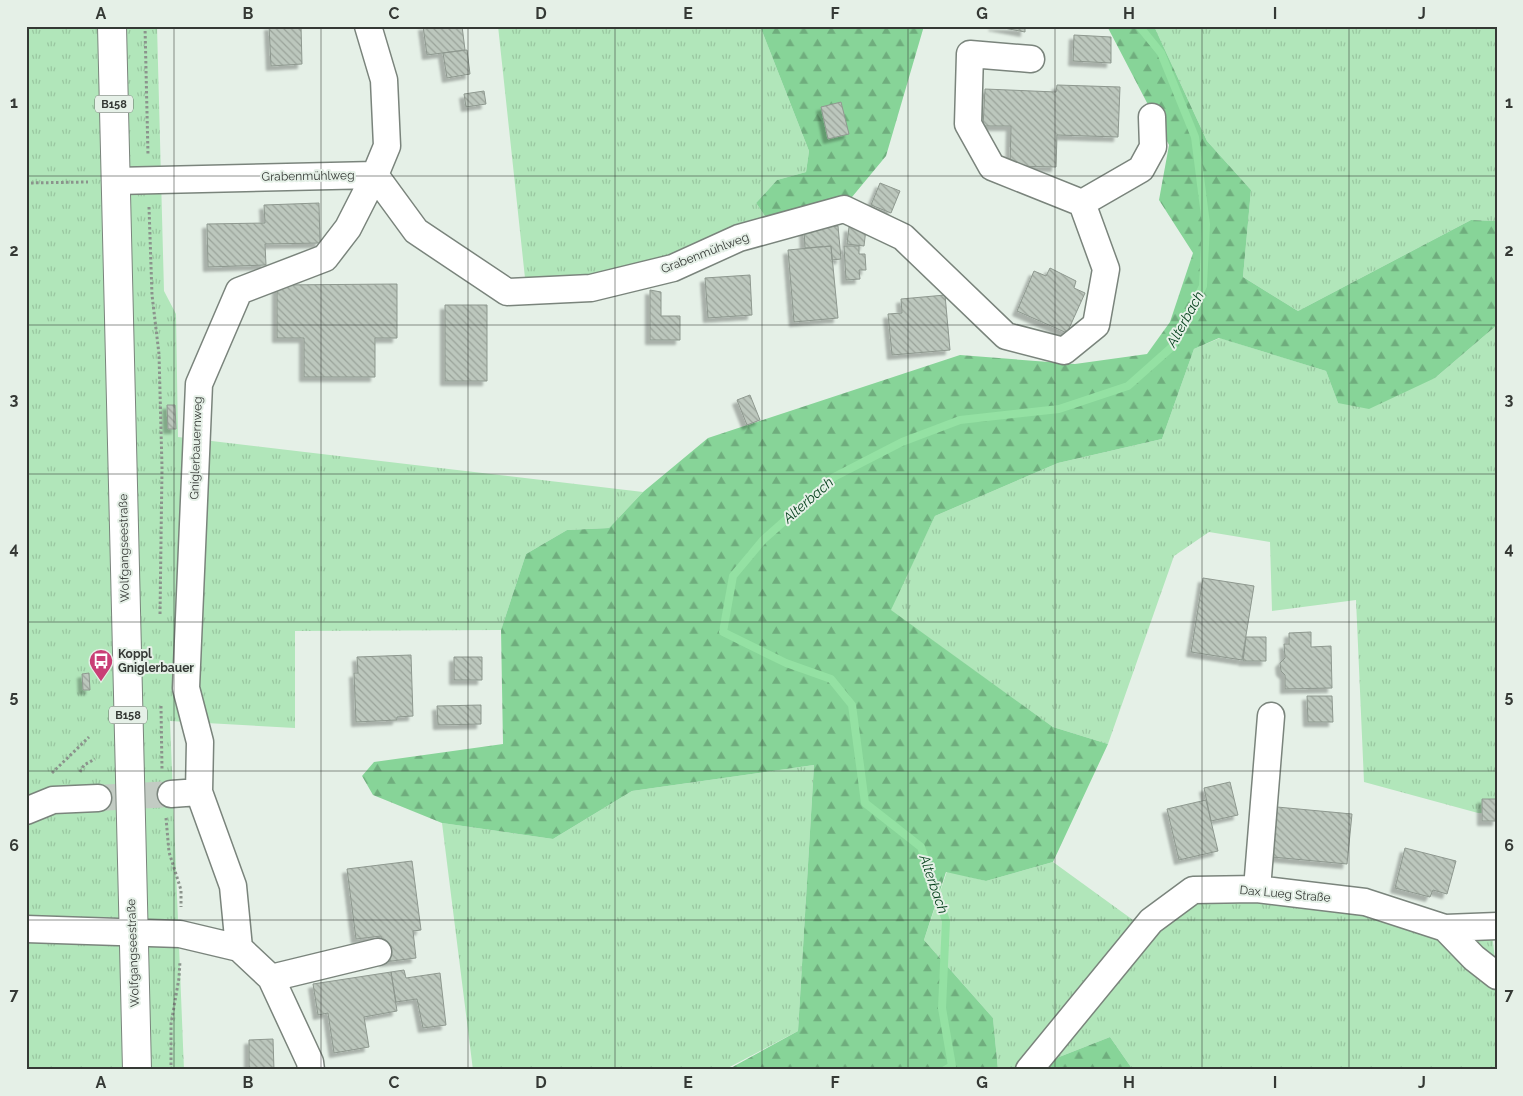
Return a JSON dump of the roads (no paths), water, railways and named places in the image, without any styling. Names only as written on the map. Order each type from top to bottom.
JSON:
[{"type":"main road","name":"Wolfgangseestraße","points":[[112,26],[132,931],[137,1070]]},
{"type":"street","name":"Gniglerbauernweg","points":[[239,948],[233,886],[199,792],[200,742],[186,688],[199,384],[239,292],[325,258],[348,228],[374,175],[387,146],[384,80],[368,26]]},
{"type":"street","points":[[1031,59],[970,54],[968,124],[992,167],[1082,203],[1141,169],[1153,147],[1152,117]]},
{"type":"street","name":"Grabenmühlweg","points":[[116,181],[374,175],[416,232],[507,292],[591,288],[673,268],[738,238],[844,209],[903,237],[1006,336],[1064,351],[1096,325],[1106,269],[1082,203]]},
{"type":"street","points":[[1258,889],[1271,716]]},
{"type":"street","points":[[166,795],[199,792]]},
{"type":"street","points":[[26,811],[53,800],[98,798]]},
{"type":"street","name":"Dax Lueg Straße","points":[[1029,1070],[1151,921],[1193,890],[1258,889],[1365,902],[1445,928],[1497,926]]},
{"type":"street","points":[[1445,928],[1474,958],[1497,976]]},
{"type":"street","points":[[26,929],[180,934],[239,948],[271,978],[310,1062],[311,1070]]},
{"type":"street","points":[[271,978],[378,952]]},
{"type":"waterway","name":"Alterbach","points":[[945,1070],[952,1066],[942,1008],[946,921],[921,847],[865,803],[852,705],[831,679],[786,663],[723,632],[733,576],[763,540],[834,477],[902,442],[960,420],[1059,409],[1128,386],[1173,346],[1203,286],[1206,224],[1195,137],[1161,53],[1139,26]]},
{"type":"tunnel","points":[[98,798],[171,794]]},
{"type":"place","name":"Koppl Gniglerbauer","points":[[101,682]]}]
